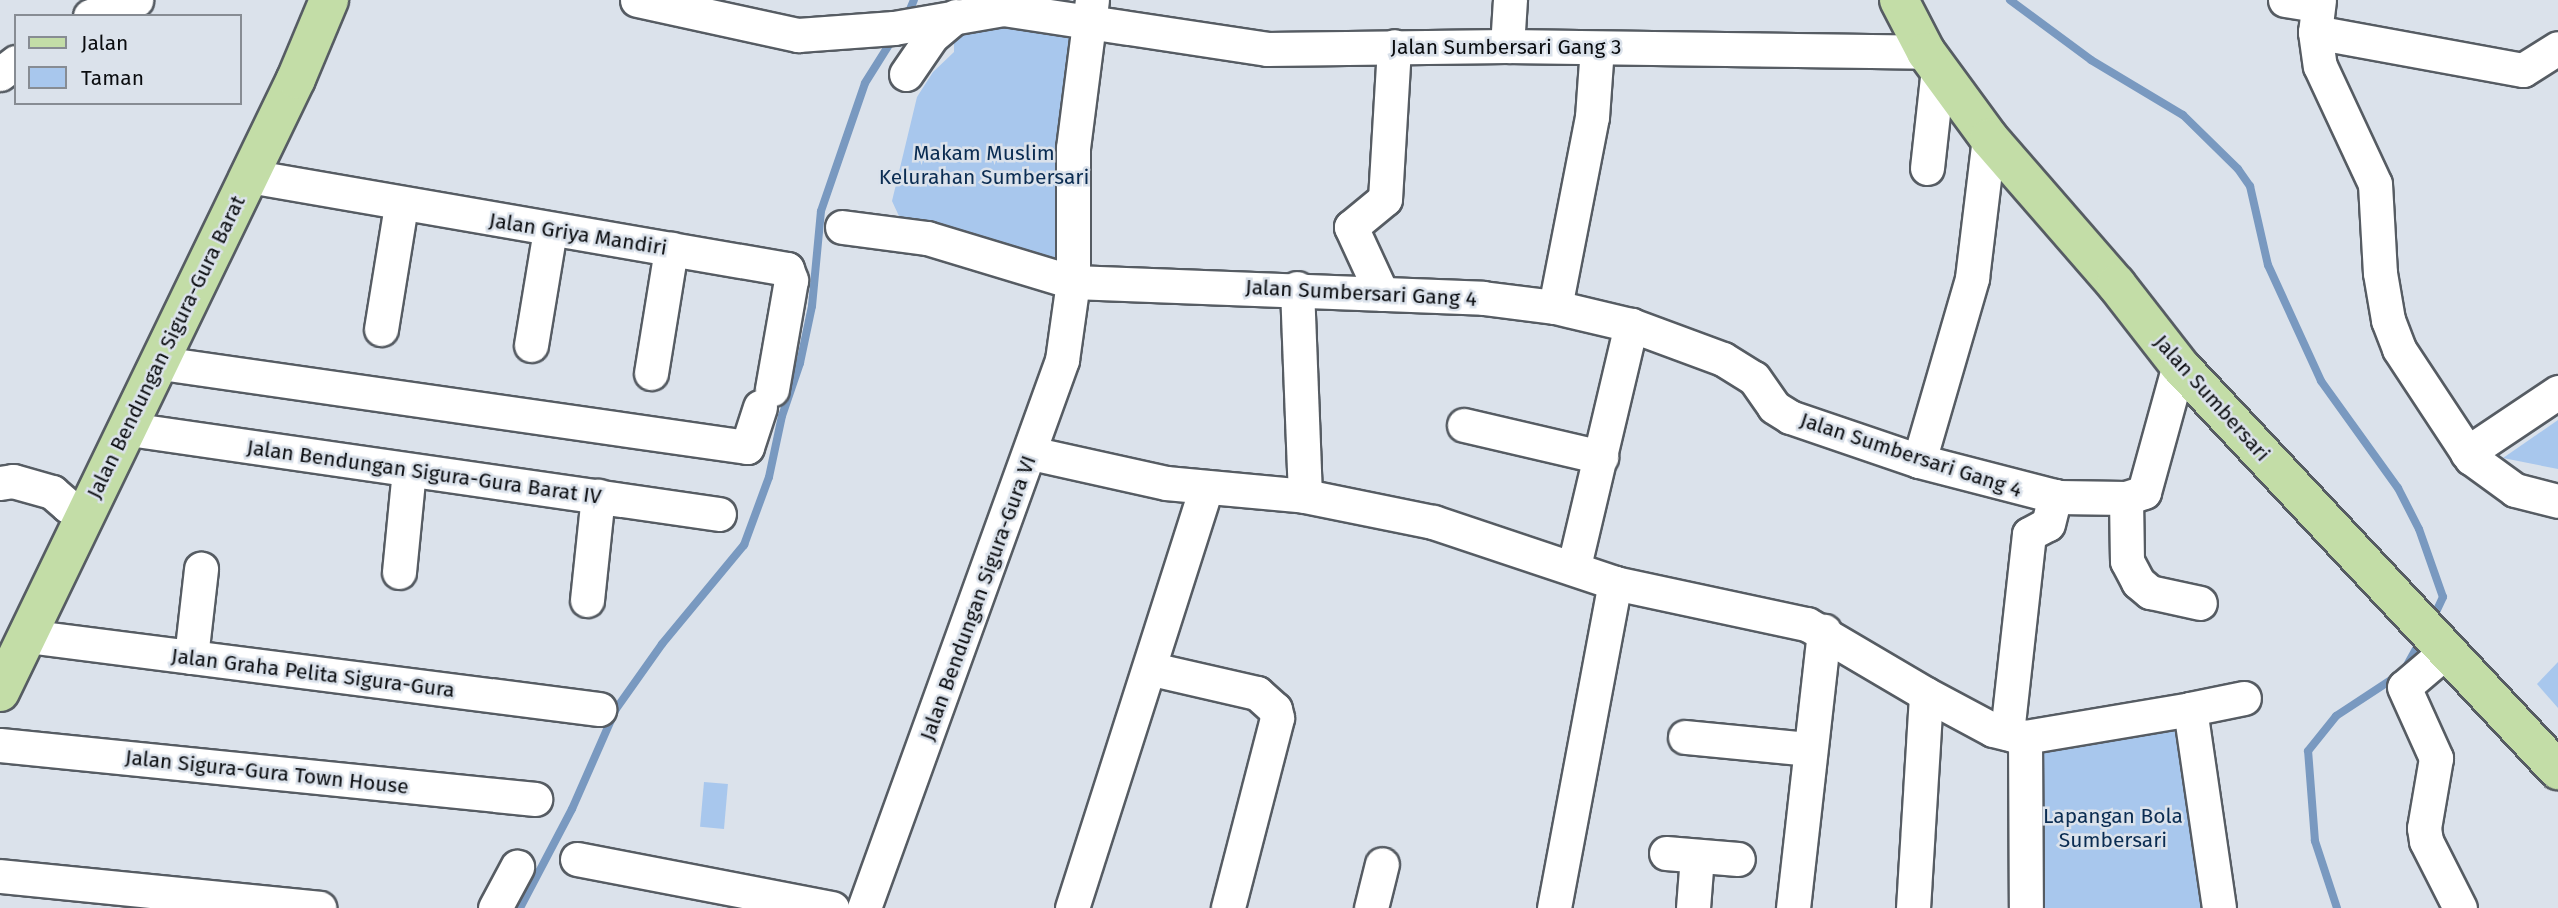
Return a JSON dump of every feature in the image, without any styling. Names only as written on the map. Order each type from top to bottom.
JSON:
[{"type":"main road","name":"Jalan Bendungan Sigura-Gura Barat","points":[[0,692],[27,636],[77,509],[129,429],[329,0]]},
{"type":"main road","name":"Jalan Sumbersari","points":[[1899,0],[1932,61],[1989,138],[2116,284],[2179,365],[2432,639],[2558,770]]},
{"type":"street","points":[[96,14],[135,0]]},
{"type":"street","name":"Jalan Sumbersari Gang 3","points":[[637,0],[798,36],[894,28],[959,14],[1003,9],[1090,13],[1268,49],[1507,46],[1932,61]]},
{"type":"street","points":[[1507,46],[1510,0]]},
{"type":"street","points":[[2285,0],[2317,12],[2524,70],[2558,48]]},
{"type":"street","points":[[2317,12],[2320,66],[2375,184],[2388,320],[2419,384],[2467,453],[2515,489],[2558,501]]},
{"type":"street","name":"Jalan Bendungan Sigura-Gura VI","points":[[864,908],[1031,453],[1062,360],[1073,282],[1073,148],[1090,13]]},
{"type":"street","points":[[906,74],[932,36],[959,14]]},
{"type":"street","points":[[1382,294],[1351,227],[1385,199],[1394,46]]},
{"type":"street","points":[[1555,307],[1592,117],[1597,48]]},
{"type":"street","points":[[1927,168],[1932,61]]},
{"type":"street","points":[[1919,461],[1972,278],[1989,138]]},
{"type":"street","name":"Jalan Griya Mandiri","points":[[161,363],[747,447],[766,398],[791,273],[671,249],[401,205],[249,176]]},
{"type":"street","points":[[382,330],[401,205]]},
{"type":"street","name":"Jalan Sumbersari Gang 4","points":[[842,228],[927,238],[1073,282],[1297,288],[1483,298],[1555,307],[1631,324],[1723,359],[1754,378],[1774,407],[1790,416],[1919,461],[2055,496],[2126,498]]},
{"type":"street","points":[[531,345],[550,230]]},
{"type":"street","points":[[651,373],[671,249]]},
{"type":"street","points":[[1297,288],[1306,496]]},
{"type":"street","points":[[1574,566],[1631,324]]},
{"type":"street","points":[[2179,365],[2144,492],[2126,498],[2127,561],[2138,582],[2150,592],[2200,603]]},
{"type":"street","points":[[2467,453],[2558,392]]},
{"type":"street","points":[[1464,425],[1601,457]]},
{"type":"street","name":"Jalan Bendungan Sigura-Gura Barat IV","points":[[129,429],[719,514]]},
{"type":"street","points":[[1031,453],[1206,488],[1306,496],[1433,522],[1574,566],[1615,583],[1807,624],[1824,631],[1926,694],[2016,735],[2190,709],[2244,698]]},
{"type":"street","points":[[399,572],[409,470]]},
{"type":"street","points":[[0,483],[13,481],[52,492],[77,509]]},
{"type":"street","points":[[1072,908],[1152,669],[1206,488]]},
{"type":"street","points":[[587,600],[598,496]]},
{"type":"street","points":[[2026,908],[2016,735],[2029,534],[2048,524],[2055,496]]},
{"type":"street","points":[[0,498],[47,513],[77,509]]},
{"type":"street","points":[[191,657],[201,569]]},
{"type":"street","points":[[1554,908],[1615,583]]},
{"type":"street","points":[[1793,908],[1824,631]]},
{"type":"street","name":"Jalan Graha Pelita Sigura-Gura","points":[[27,636],[599,709]]},
{"type":"street","points":[[2432,639],[2404,687],[2436,758],[2424,828],[2426,841],[2460,908]]},
{"type":"street","points":[[1152,669],[1257,693],[1275,709],[1277,718],[1228,908]]},
{"type":"street","points":[[1913,908],[1926,694]]},
{"type":"street","points":[[2190,709],[2219,908]]},
{"type":"street","points":[[1685,737],[1809,749]]},
{"type":"street","name":"Jalan Sigura-Gura Town House","points":[[0,745],[535,799]]},
{"type":"street","points":[[1693,908],[1681,854],[1738,859]]},
{"type":"street","points":[[577,859],[832,908]]},
{"type":"street","points":[[1371,908],[1382,864]]},
{"type":"street","points":[[495,908],[517,867]]},
{"type":"street","points":[[0,876],[319,908]]},
{"type":"green space","name":"Makam Muslim Kelurahan Sumbersari","points":[[996,14],[1078,28],[1067,264],[904,227],[892,201],[917,97],[933,72],[954,52],[954,27]]},
{"type":"green space","points":[[2558,420],[2558,469],[2503,458]]},
{"type":"green space","points":[[2558,662],[2558,708],[2537,684]]},
{"type":"green space","name":"Lapangan Bola Sumbersari","points":[[2178,718],[2204,908],[2032,908],[2037,747]]},
{"type":"green space","points":[[704,782],[728,784],[724,829],[700,827]]},
{"type":"waterway","points":[[908,14],[914,0]]},
{"type":"waterway","points":[[2010,0],[2091,60],[2183,115],[2238,169],[2250,186],[2268,265],[2321,381],[2398,488],[2419,529],[2443,597],[2432,621]]},
{"type":"waterway","points":[[520,908],[572,809],[616,709],[662,644],[744,545],[769,477],[782,416],[800,363],[812,306],[821,211],[865,83],[892,40]]},
{"type":"waterway","points":[[2406,667],[2422,638]]},
{"type":"waterway","points":[[2337,908],[2315,841],[2308,751],[2336,716],[2394,678]]}]
